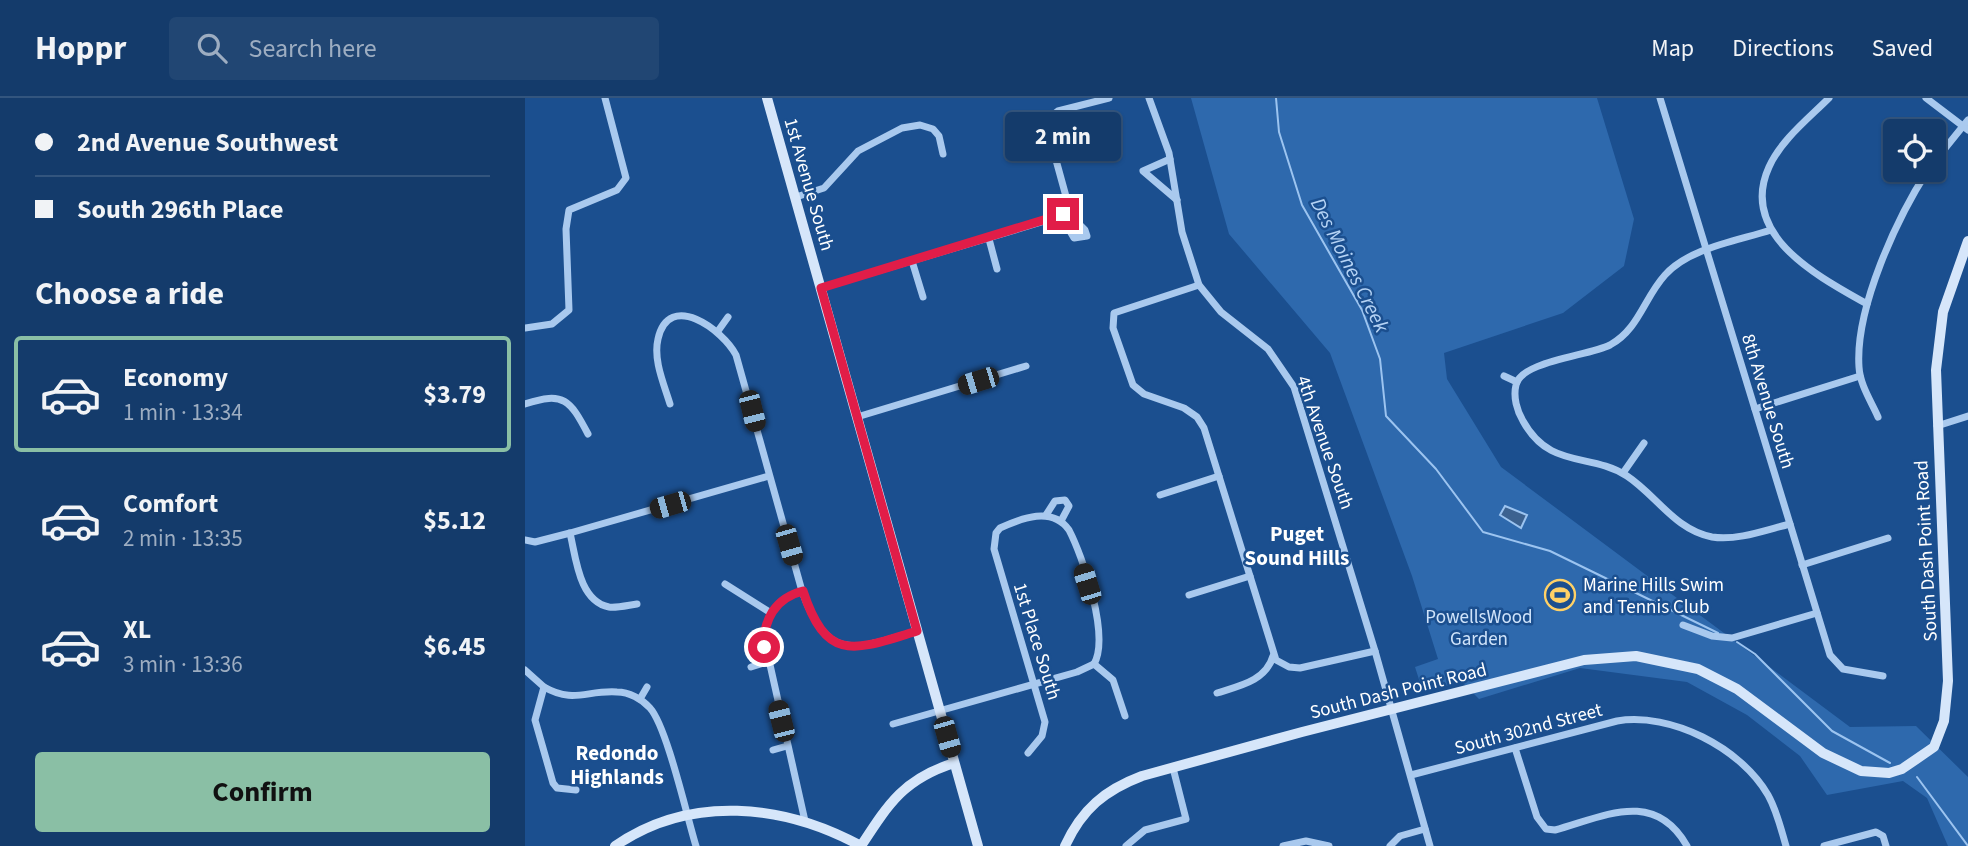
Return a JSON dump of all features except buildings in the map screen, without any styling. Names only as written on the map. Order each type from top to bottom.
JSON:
[{"type":"main road","name":"1st Avenue South","points":[[769,99],[978,846]]},
{"type":"main road","name":"South Dash Point Road","points":[[1065,846],[1080,818],[1104,794],[1122,784],[1173,768],[1599,657],[1643,656],[1682,663],[1713,675],[1808,743],[1849,767],[1889,773],[1913,764],[1934,747],[1940,736],[1948,681],[1936,370],[1943,312],[1954,273],[1968,241]]},
{"type":"main road","points":[[615,846],[648,827],[686,814],[742,810],[805,821],[861,846],[901,792],[919,776],[954,762]]},
{"type":"street","points":[[525,328],[552,324],[569,310],[566,229],[569,210],[624,184],[627,170],[605,98]]},
{"type":"street","points":[[821,288],[989,239],[1063,213],[1067,200],[1047,122],[1058,111],[1109,98]]},
{"type":"street","name":"4th Avenue South","points":[[1150,98],[1170,159],[1184,244],[1199,285],[1221,312],[1268,349],[1294,387],[1375,651],[1430,846]]},
{"type":"street","name":"8th Avenue South","points":[[1660,98],[1817,613],[1836,665],[1847,671],[1883,676]]},
{"type":"street","points":[[1829,98],[1790,138],[1770,164],[1763,199],[1771,230],[1779,242],[1806,268],[1867,304]]},
{"type":"street","points":[[1926,98],[1966,125],[1946,148]]},
{"type":"street","points":[[796,197],[824,188],[858,150],[902,128],[920,125],[933,129],[940,138],[943,153]]},
{"type":"street","points":[[1170,159],[1143,171],[1178,200]]},
{"type":"street","points":[[1878,417],[1860,376],[1859,356],[1867,304],[1895,230],[1921,182]]},
{"type":"street","points":[[1771,230],[1678,262],[1650,293],[1637,321],[1618,340],[1585,354],[1533,367],[1523,373],[1517,382],[1515,394],[1519,414],[1541,443],[1575,461],[1605,466],[1623,473],[1677,520],[1701,534],[1718,538],[1790,524]]},
{"type":"street","points":[[989,239],[997,269]]},
{"type":"street","points":[[912,261],[923,297]]},
{"type":"street","points":[[1199,285],[1118,309],[1112,316],[1114,333],[1133,385],[1144,394],[1184,408],[1197,417],[1206,435],[1273,656],[1281,664],[1298,668],[1375,651]]},
{"type":"street","points":[[670,404],[659,365],[657,344],[662,328],[680,316],[689,316],[726,338],[740,366],[769,476],[816,626],[836,643],[866,645],[917,631]]},
{"type":"street","points":[[718,331],[728,317]]},
{"type":"street","points":[[857,416],[1026,366]]},
{"type":"street","points":[[1504,376],[1517,382]]},
{"type":"street","points":[[1755,409],[1860,376]]},
{"type":"street","points":[[525,404],[547,397],[567,401],[574,408],[588,434]]},
{"type":"street","points":[[1937,426],[1968,416]]},
{"type":"street","points":[[1623,473],[1644,443]]},
{"type":"street","points":[[525,540],[535,542],[570,533],[769,476]]},
{"type":"street","points":[[1160,495],[1219,476]]},
{"type":"street","points":[[893,724],[1094,664],[1100,651],[1099,627],[1074,541],[1059,519],[1046,515],[1055,501],[1065,500],[1069,506],[1059,519]]},
{"type":"street","name":"1st Place South","points":[[1028,753],[1040,740],[1045,726],[994,549],[996,533],[1007,525],[1046,515]]},
{"type":"street","points":[[570,533],[582,581],[593,600],[610,607],[637,604]]},
{"type":"street","points":[[1803,565],[1888,538]]},
{"type":"street","points":[[1189,595],[1250,576]]},
{"type":"street","points":[[725,584],[771,612]]},
{"type":"street","points":[[803,591],[787,597],[771,612],[764,631],[767,662],[805,821]]},
{"type":"street","points":[[1683,625],[1717,638],[1732,638],[1817,613]]},
{"type":"street","points":[[1217,693],[1255,679],[1266,670],[1273,656]]},
{"type":"street","points":[[751,667],[767,662]]},
{"type":"street","points":[[1094,664],[1112,680],[1125,716]]},
{"type":"street","points":[[525,670],[544,687],[573,698],[618,692],[640,699],[650,707],[661,727],[696,846]]},
{"type":"street","points":[[544,687],[535,720],[553,783],[557,788],[576,790]]},
{"type":"street","points":[[640,699],[647,687]]},
{"type":"street","name":"South 302nd Street","points":[[1411,775],[1617,721],[1654,719],[1676,724],[1700,736],[1756,779],[1770,799],[1786,846]]},
{"type":"street","points":[[773,750],[787,746]]},
{"type":"street","points":[[1515,748],[1542,826],[1555,830],[1618,811],[1638,811],[1667,823],[1686,846]]},
{"type":"street","points":[[1126,846],[1145,830],[1186,819],[1173,768]]},
{"type":"street","points":[[1390,846],[1400,836],[1425,829]]},
{"type":"street","points":[[1824,846],[1879,832],[1887,846]]},
{"type":"street","points":[[1283,846],[1306,841],[1329,846]]},
{"type":"green space","name":"PowellsWood Garden","points":[[1191,98],[1597,98],[1634,219],[1624,266],[1563,313],[1444,353],[1447,379],[1501,467],[1850,727],[1916,726],[1968,777],[1968,846],[1948,846],[1927,798],[1903,781],[1827,795],[1800,756],[1747,715],[1687,682],[1580,668],[1479,699],[1462,682],[1423,692],[1415,667],[1438,659],[1412,576],[1330,353],[1229,234]]},
{"type":"shaded area","points":[[1505,506],[1527,515],[1521,528],[1500,515]]},
{"type":"waterway","name":"Des Moines Creek","points":[[1276,98],[1279,132],[1302,205],[1362,310],[1380,359],[1386,416],[1436,469],[1483,532],[1550,551],[1718,633]]},
{"type":"waterway","name":"Des Moines Creek","points":[[1737,642],[1755,654],[1832,731],[1890,763]]},
{"type":"waterway","name":"Des Moines Creek","points":[[1917,777],[1968,846]]},
{"type":"place","name":"Marine Hills Swim and Tennis Club","points":[[1560,595]]},
{"type":"district","name":"Puget Sound Hills","points":[[1297,546]]},
{"type":"district","name":"Redondo Highlands","points":[[617,765]]},
{"type":"route","points":[[764,647],[764,631],[771,612],[787,597],[803,591],[816,626],[836,643],[866,645],[917,631],[821,288],[989,239],[1063,214]]}]
